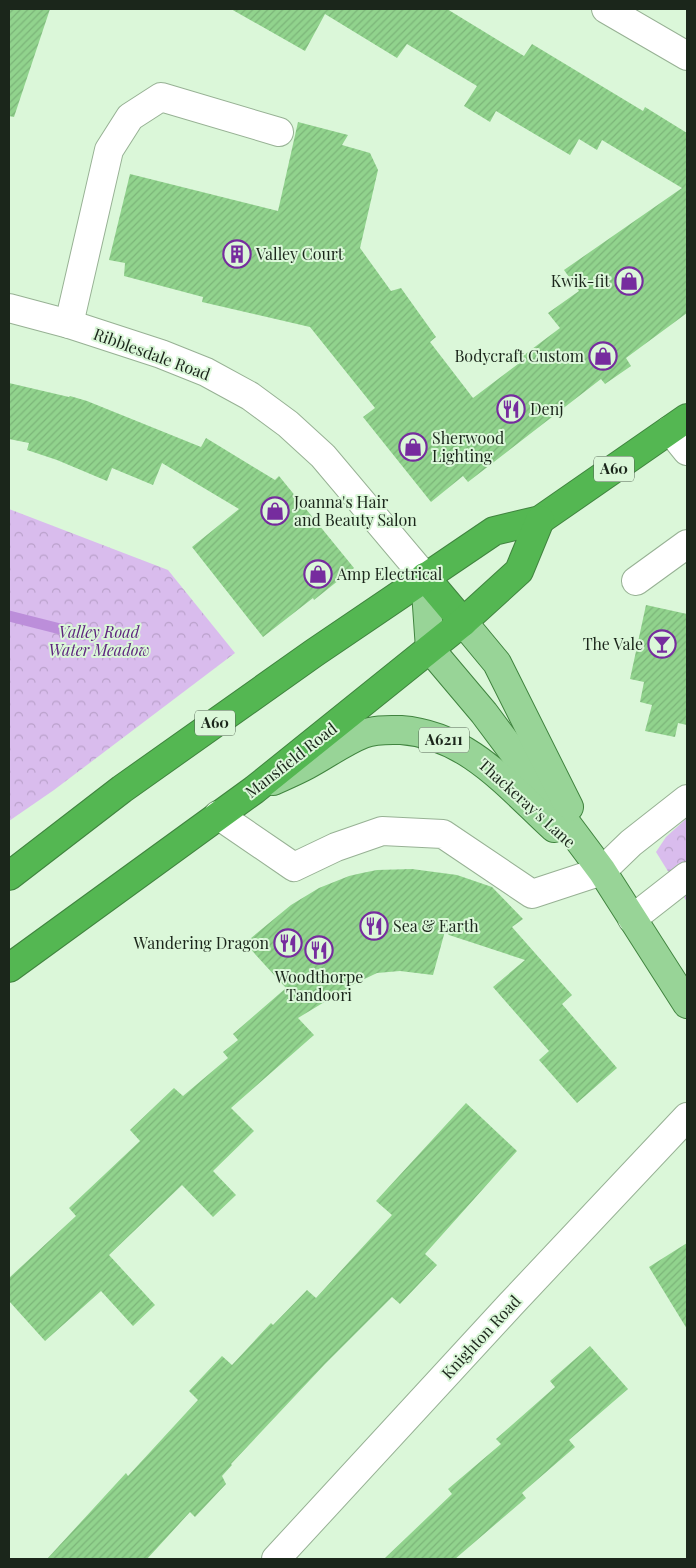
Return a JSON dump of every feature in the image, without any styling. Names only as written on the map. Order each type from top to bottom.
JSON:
[{"type":"highway","name":"A60","points":[[9,876],[122,789],[306,658],[425,577],[494,531],[540,520],[679,424]]},
{"type":"highway","name":"Mansfield Road","points":[[9,968],[254,790],[463,622],[519,571],[540,520]]},
{"type":"highway","points":[[425,577],[463,622]]},
{"type":"main road","points":[[425,577],[430,649]]},
{"type":"main road","name":"Thackeray's Lane","points":[[463,622],[497,663],[602,871]]},
{"type":"main road","name":"Thackeray's Lane","points":[[430,649],[484,713],[602,871],[687,1004]]},
{"type":"main road","name":"Thackeray's Lane","points":[[254,790],[308,765],[334,748],[365,733],[385,730],[431,734],[456,745],[488,766],[602,871]]},
{"type":"street","points":[[606,9],[687,56]]},
{"type":"street","points":[[69,324],[110,150],[130,117],[161,97],[279,132]]},
{"type":"street","name":"Ribblesdale Road","points":[[9,308],[69,324],[161,354],[206,372],[250,396],[288,424],[323,456],[425,577]]},
{"type":"street","points":[[679,424],[687,452]]},
{"type":"street","points":[[636,581],[687,544]]},
{"type":"street","points":[[218,815],[294,867],[336,847],[382,830],[443,834],[532,894],[602,871],[631,843],[687,799]]},
{"type":"street","points":[[632,919],[687,876]]},
{"type":"street","name":"Knighton Road","points":[[276,1559],[511,1304],[687,1117]]},
{"type":"green space","name":"Valley Road Water Meadow","points":[[9,509],[168,570],[235,653],[54,790],[9,821]]},
{"type":"green space","points":[[687,818],[687,902],[656,852],[666,837]]},
{"type":"building","points":[[9,9],[50,9],[14,117],[9,116]]},
{"type":"building","points":[[231,9],[447,9],[524,56],[532,44],[643,111],[645,107],[687,133],[687,313],[626,358],[631,366],[605,384],[601,379],[468,482],[463,476],[431,502],[363,417],[375,408],[310,327],[202,302],[203,297],[124,276],[125,263],[109,260],[130,174],[278,211],[298,122],[348,135],[342,145],[370,153],[378,170],[360,248],[391,291],[401,288],[436,337],[430,342],[473,398],[522,361],[520,358],[560,328],[548,313],[579,291],[564,270],[682,188],[602,140],[597,150],[579,139],[570,155],[496,111],[490,122],[464,106],[477,86],[407,44],[397,58],[325,14],[305,51]]},
{"type":"building","points":[[9,383],[87,401],[201,447],[206,438],[275,480],[279,476],[354,568],[263,637],[192,547],[239,509],[162,463],[153,485],[112,468],[107,481],[57,460],[27,450],[29,443],[9,439]]},
{"type":"building","name":"The Vale","points":[[646,605],[687,614],[687,725],[678,723],[675,737],[645,731],[652,705],[640,702],[644,682],[630,679]]},
{"type":"building","points":[[412,869],[457,875],[492,887],[523,919],[512,927],[572,995],[562,1004],[617,1068],[577,1103],[539,1060],[549,1051],[493,987],[525,960],[449,935],[445,931],[433,975],[400,971],[377,973],[354,984],[298,1018],[314,1035],[231,1108],[254,1131],[213,1171],[236,1195],[213,1217],[182,1185],[109,1255],[155,1305],[133,1326],[101,1291],[45,1341],[9,1301],[9,1278],[76,1216],[69,1208],[140,1141],[130,1130],[174,1088],[183,1096],[228,1058],[223,1052],[238,1040],[233,1034],[286,988],[245,943],[291,905],[319,888],[362,873],[377,870]]},
{"type":"building","points":[[466,1103],[517,1151],[425,1254],[437,1265],[400,1304],[392,1297],[325,1364],[231,1464],[222,1476],[226,1484],[195,1517],[190,1512],[147,1559],[47,1559],[126,1473],[128,1476],[198,1400],[189,1391],[222,1356],[232,1365],[271,1323],[273,1325],[307,1290],[316,1298],[392,1215],[376,1201]]},
{"type":"building","points":[[687,1243],[687,1329],[649,1267]]},
{"type":"building","points":[[590,1346],[628,1389],[569,1440],[575,1447],[522,1493],[526,1498],[455,1559],[384,1559],[452,1494],[448,1489],[501,1444],[496,1439],[555,1387],[550,1381]]},
{"type":"waterway","points":[[9,616],[84,635]]},
{"type":"place","name":"Valley Court","points":[[237,254]]},
{"type":"place","name":"Kwik-fit","points":[[629,281]]},
{"type":"place","name":"Bodycraft Custom","points":[[603,356]]},
{"type":"place","name":"Denj","points":[[511,409]]},
{"type":"place","name":"Sherwood Lighting","points":[[413,447]]},
{"type":"place","name":"Joanna's Hair and Beauty Salon","points":[[275,511]]},
{"type":"place","name":"Amp Electrical","points":[[318,574]]},
{"type":"place","name":"The Vale","points":[[662,644]]},
{"type":"place","name":"Sea & Earth","points":[[374,926]]},
{"type":"place","name":"Wandering Dragon","points":[[288,943]]},
{"type":"place","name":"Woodthorpe Tandoori","points":[[319,950]]}]
